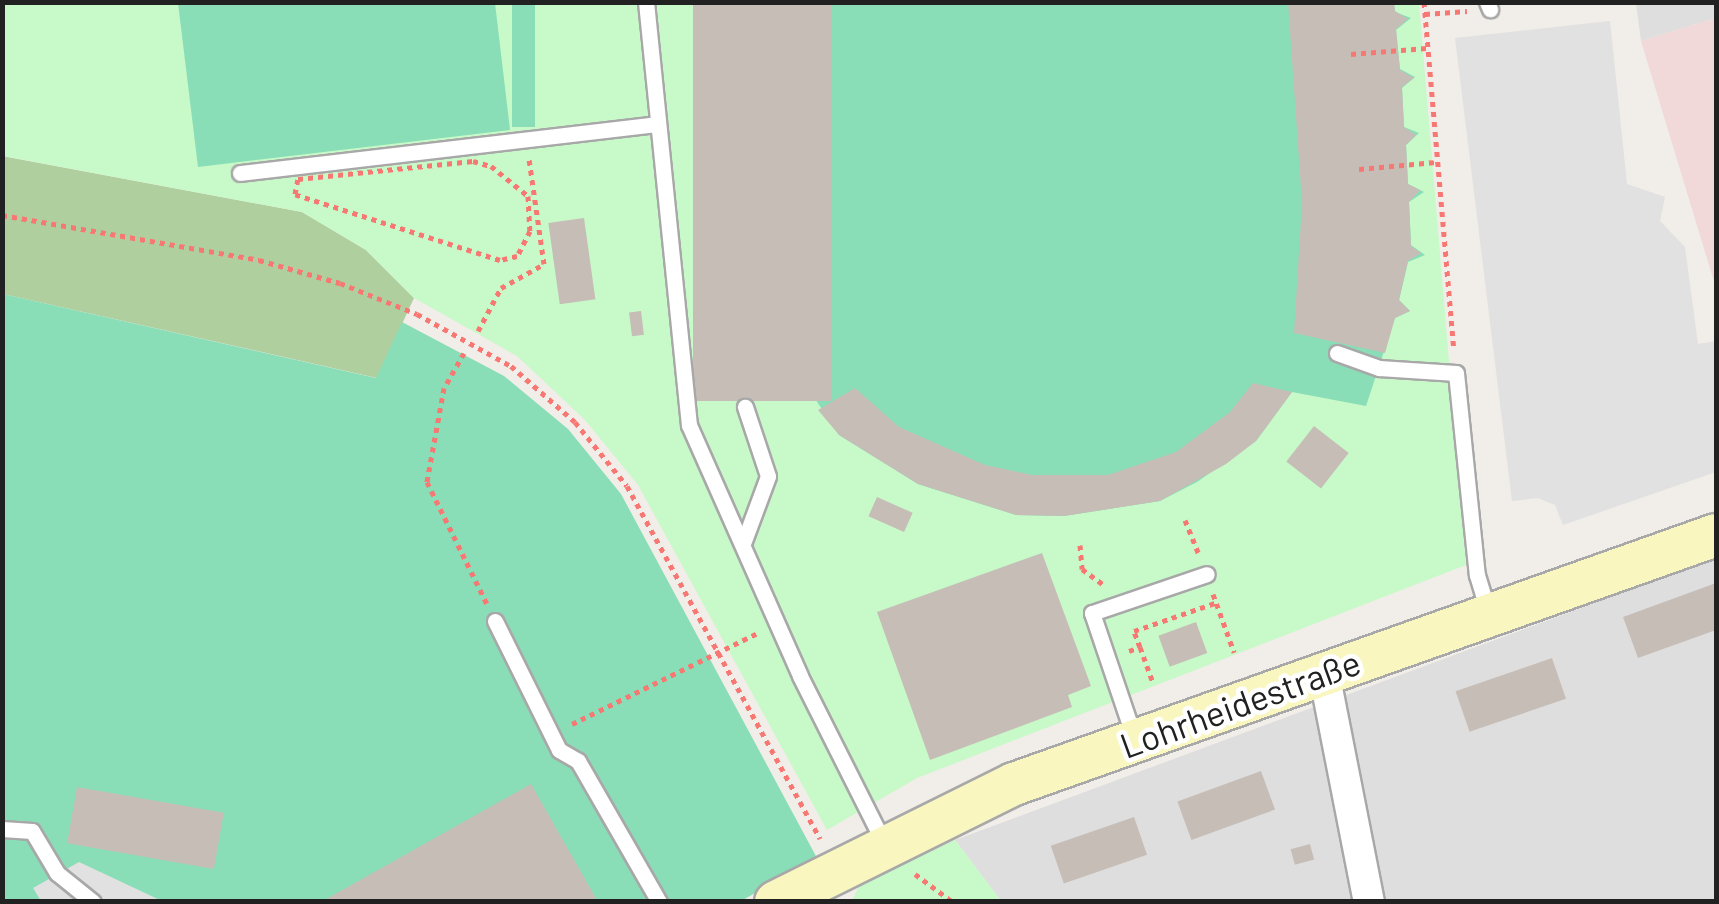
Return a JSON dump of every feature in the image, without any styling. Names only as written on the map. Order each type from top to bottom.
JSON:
[{"type":"street","name":"Lohrheidestraße","points":[[789,899],[884,843],[1014,784],[1716,535]]},
{"type":"street","points":[[1324,673],[1369,902]]},
{"type":"lane","points":[[646,2],[655,124],[689,425],[744,541],[776,622],[884,843]]},
{"type":"lane","points":[[240,173],[655,124]]},
{"type":"lane","points":[[1337,353],[1379,368],[1456,373],[1477,574],[1489,615]]},
{"type":"lane","points":[[744,541],[768,476],[745,407]]},
{"type":"lane","points":[[1135,740],[1092,613],[1207,574]]},
{"type":"lane","points":[[496,621],[552,735],[578,761],[659,902]]},
{"type":"lane","points":[[2,829],[32,831],[57,873],[93,902]]},
{"type":"path","points":[[1424,2],[1456,373]]},
{"type":"path","points":[[1424,14],[1488,6]]},
{"type":"path","points":[[1351,54],[1428,48]]},
{"type":"path","points":[[478,330],[501,288],[544,264],[526,141]]},
{"type":"path","points":[[462,162],[491,166],[528,196],[530,231],[517,256],[500,260],[295,194],[298,180],[462,162]]},
{"type":"path","points":[[1359,168],[1436,162]]},
{"type":"path","points":[[2,216],[259,260],[340,283],[417,314],[511,366],[604,453],[720,653],[808,817]]},
{"type":"path","points":[[464,353],[444,388],[426,482],[496,621]]},
{"type":"path","points":[[1153,683],[1134,631],[1216,603]]},
{"type":"path","points":[[552,735],[776,622]]},
{"type":"path","points":[[1227,626],[1234,652]]},
{"type":"path","points":[[1107,660],[1140,647]]},
{"type":"shaded area","points":[[1636,3],[1716,3],[1716,18],[1641,41]]},
{"type":"shaded area","points":[[1716,18],[1716,288],[1641,41]]},
{"type":"shaded area","points":[[1610,21],[1627,184],[1665,197],[1660,221],[1685,247],[1698,344],[1716,341],[1716,472],[1563,525],[1555,505],[1538,498],[1512,501],[1455,38]]},
{"type":"shaded area","points":[[1716,558],[1716,901],[1001,901],[955,840]]},
{"type":"shaded area","points":[[79,862],[162,901],[41,901],[33,888]]},
{"type":"green space","points":[[2,3],[1419,3],[1466,565],[917,778],[827,830],[638,485],[585,420],[517,356],[414,298],[366,250],[302,212],[3,156]]},
{"type":"green space","points":[[178,3],[495,3],[510,130],[198,167]]},
{"type":"green space","points":[[512,3],[535,3],[535,127],[512,127]]},
{"type":"green space","points":[[693,3],[1394,3],[1395,12],[1411,18],[1396,30],[1400,69],[1415,77],[1402,88],[1404,127],[1419,133],[1406,145],[1408,184],[1424,192],[1409,202],[1411,245],[1425,255],[1408,262],[1399,300],[1410,311],[1395,318],[1366,406],[1292,392],[1256,441],[1197,482],[1160,501],[1064,516],[1016,515],[918,484],[839,435],[802,379],[720,400]]},
{"type":"green space","points":[[2,156],[302,212],[366,250],[414,298],[377,378],[3,294]]},
{"type":"green space","points":[[3,294],[376,378],[402,322],[504,376],[568,429],[621,494],[817,858],[741,901],[3,901]]},
{"type":"green space","points":[[955,840],[1001,901],[852,901],[860,884]]},
{"type":"building","points":[[693,2],[832,2],[832,401],[693,401]]},
{"type":"building","points":[[1288,2],[1394,2],[1395,11],[1408,19],[1396,29],[1400,70],[1414,78],[1402,87],[1404,127],[1416,135],[1406,145],[1408,184],[1420,190],[1409,202],[1411,246],[1421,253],[1408,261],[1399,300],[1410,311],[1395,318],[1385,353],[1294,333],[1302,203]]},
{"type":"building","points":[[584,218],[595,299],[560,304],[548,223]]},
{"type":"building","points":[[641,311],[644,335],[632,336],[629,312]]},
{"type":"building","points":[[1253,383],[1292,392],[1256,441],[1226,464],[1160,501],[1064,516],[1016,515],[918,484],[839,435],[818,410],[855,388],[899,427],[985,465],[1032,475],[1108,475],[1176,452],[1230,412]]},
{"type":"building","points":[[1314,426],[1349,453],[1321,489],[1286,461]]},
{"type":"building","points":[[877,497],[913,513],[904,532],[868,516]]},
{"type":"building","points":[[1042,553],[1091,686],[1068,695],[1072,707],[930,760],[877,612]]},
{"type":"building","points":[[1716,583],[1716,630],[1638,658],[1623,617]]},
{"type":"building","points":[[1196,622],[1207,653],[1170,667],[1158,636]]},
{"type":"building","points":[[1552,658],[1566,699],[1470,732],[1456,691]]},
{"type":"building","points":[[1261,771],[1275,810],[1191,840],[1177,801]]},
{"type":"building","points":[[531,784],[598,902],[321,902]]},
{"type":"building","points":[[77,787],[224,813],[214,869],[67,843]]},
{"type":"building","points":[[1134,817],[1147,855],[1064,883],[1051,846]]},
{"type":"building","points":[[1310,844],[1314,859],[1295,865],[1291,849]]}]
